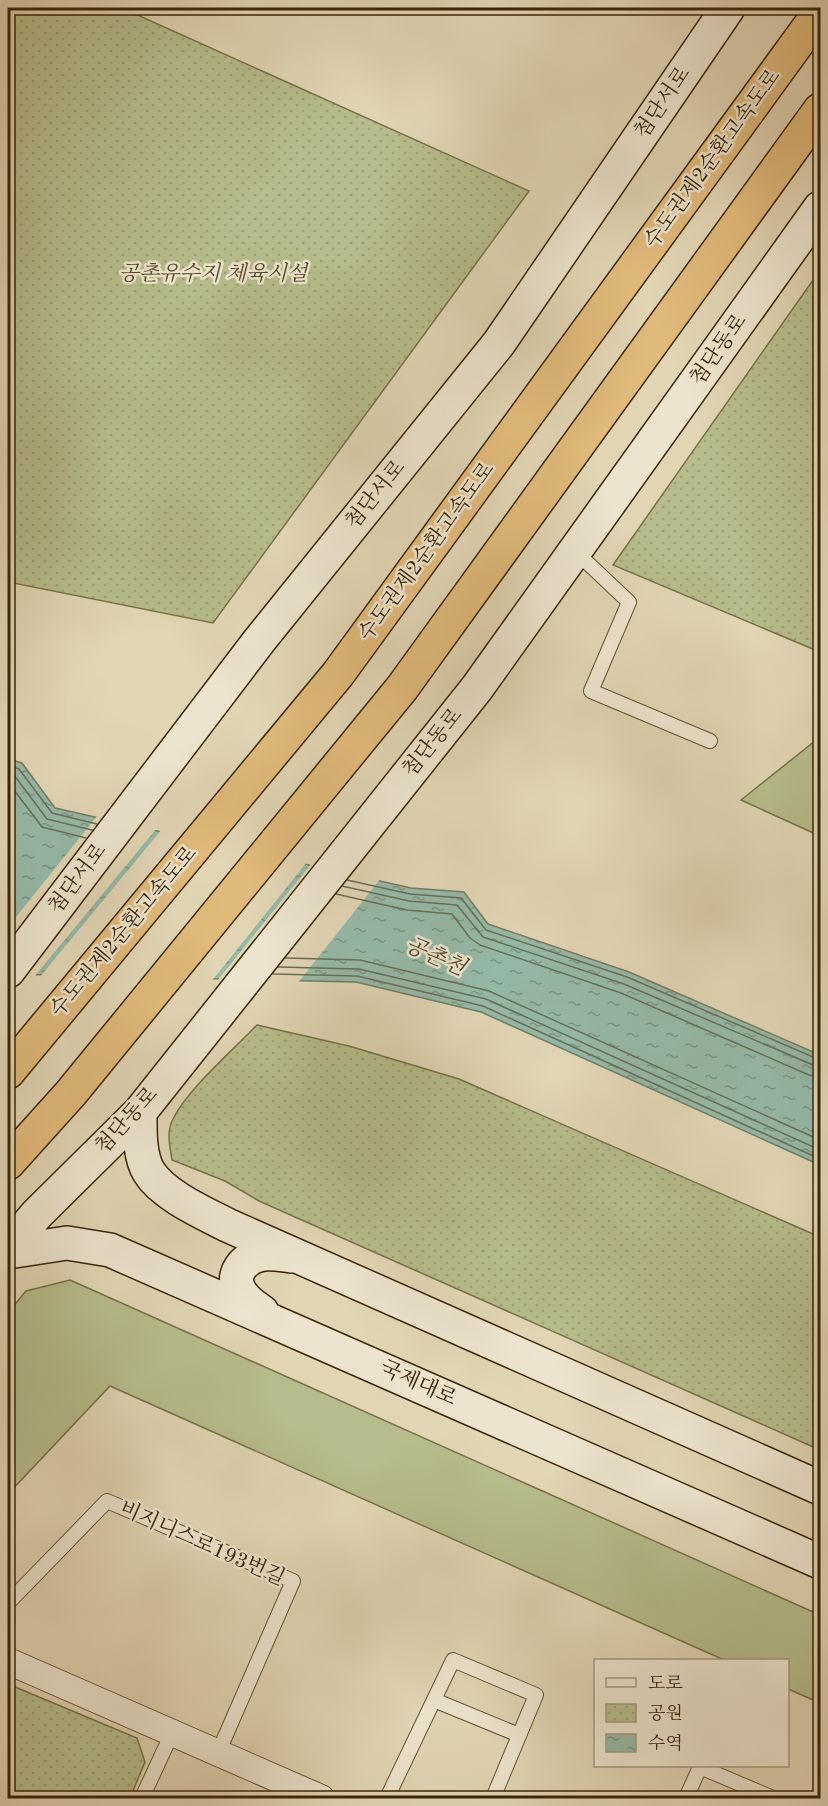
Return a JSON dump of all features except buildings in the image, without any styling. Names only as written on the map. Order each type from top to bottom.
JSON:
[{"type":"highway","name":"수도권제2순환고속도로","points":[[8,1072],[338,674],[820,12]]},
{"type":"highway","points":[[8,1163],[71,1093],[402,688],[820,110]]},
{"type":"main road","name":"첨단서로","points":[[8,971],[259,641],[499,343],[728,8]]},
{"type":"main road","name":"첨단동로","points":[[8,1250],[37,1214],[140,1112],[477,688],[820,208]]},
{"type":"main road","points":[[140,1112],[141,1144],[149,1172],[179,1200],[226,1225],[820,1488]]},
{"type":"main road","name":"국제대로","points":[[8,1250],[67,1243],[110,1250],[275,1320],[820,1562]]},
{"type":"main road","points":[[275,1320],[240,1293],[236,1278],[239,1267],[245,1261],[263,1254],[297,1256]]},
{"type":"street","points":[[8,1661],[321,1798]]},
{"type":"lane","points":[[576,552],[629,602],[591,691],[710,741]]},
{"type":"lane","name":"비지니스로193번길","points":[[8,1603],[107,1501],[293,1581],[218,1753]]},
{"type":"lane","points":[[387,1798],[453,1660],[536,1695],[493,1798]]},
{"type":"lane","points":[[434,1700],[519,1735]]},
{"type":"lane","points":[[142,1798],[172,1734]]},
{"type":"lane","points":[[686,1798],[700,1767],[773,1798]]},
{"type":"green space","name":"공촌유수지 체육시설","points":[[8,8],[122,8],[529,191],[213,623],[8,582]]},
{"type":"green space","points":[[820,270],[820,652],[613,565]]},
{"type":"green space","points":[[820,737],[820,836],[741,800]]},
{"type":"green space","points":[[257,1025],[349,1046],[459,1079],[820,1237],[820,1450],[259,1201],[225,1181],[172,1160],[170,1129],[180,1107],[211,1070]]},
{"type":"green space","points":[[70,1280],[820,1615],[820,1703],[789,1689],[789,1659],[722,1659],[110,1386],[8,1494],[8,1313],[26,1291]]},
{"type":"green space","points":[[8,1684],[137,1738],[145,1762],[130,1798],[8,1798]]},
{"type":"water","name":"공촌천","points":[[8,759],[22,763],[55,808],[411,888],[464,892],[488,924],[629,972],[820,1055],[820,1165],[481,1012],[356,982],[8,974]]},
{"type":"pier","points":[[98,815],[157,828],[34,977],[8,977],[8,927]]},
{"type":"pier","points":[[162,829],[307,862],[211,982],[39,978]]},
{"type":"pier","points":[[312,863],[381,878],[297,984],[216,982]]}]
